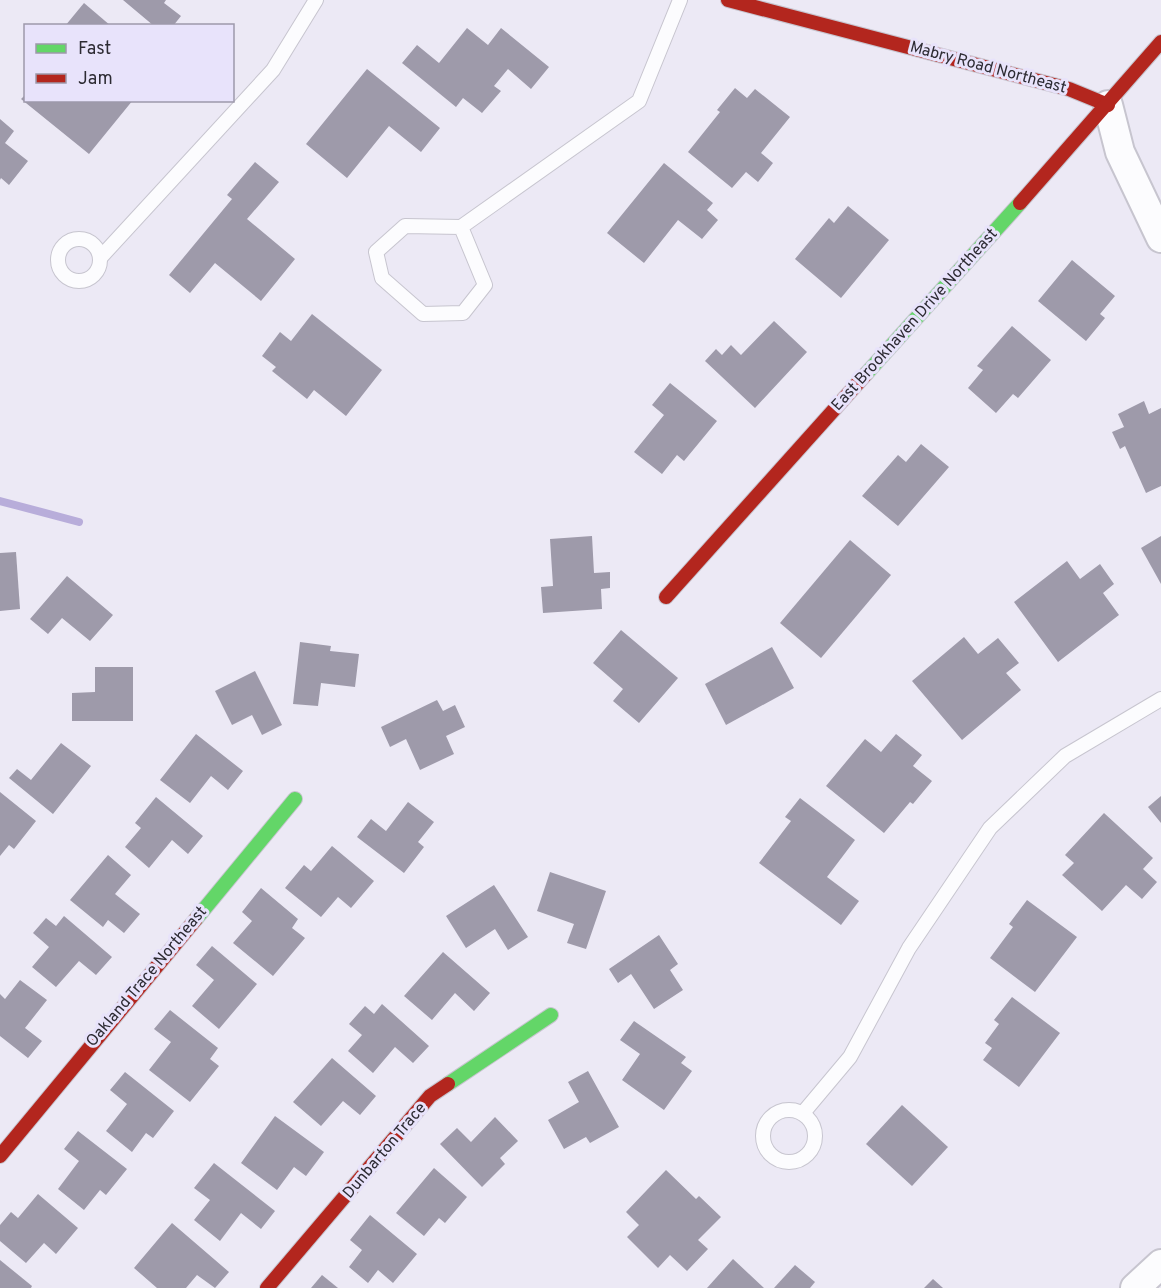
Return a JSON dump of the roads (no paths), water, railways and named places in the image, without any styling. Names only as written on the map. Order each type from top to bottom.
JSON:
[{"type":"street","name":"Mabry Road Northeast","points":[[728,0],[994,69]]},
{"type":"street","name":"East Brookhaven Drive Northeast","points":[[666,597],[1100,115],[1161,42]]},
{"type":"street","points":[[994,69],[1012,81],[1073,108],[1100,115],[1161,238]]},
{"type":"street","name":"Oakland Trace Northeast","points":[[0,1156],[295,799]]},
{"type":"street","name":"Dunbarton Trace","points":[[267,1288],[430,1096],[551,1015]]},
{"type":"street","points":[[1135,1288],[1161,1264]]},
{"type":"lane","points":[[100,258],[273,70],[316,0]]},
{"type":"lane","points":[[461,227],[485,285],[463,314],[423,314],[382,278],[376,252],[405,226],[461,227],[639,100],[680,0]]},
{"type":"lane","points":[[803,1113],[850,1057],[909,948],[990,828],[1065,756],[1161,699]]},
{"type":"waterway","points":[[0,501],[79,522]]}]
